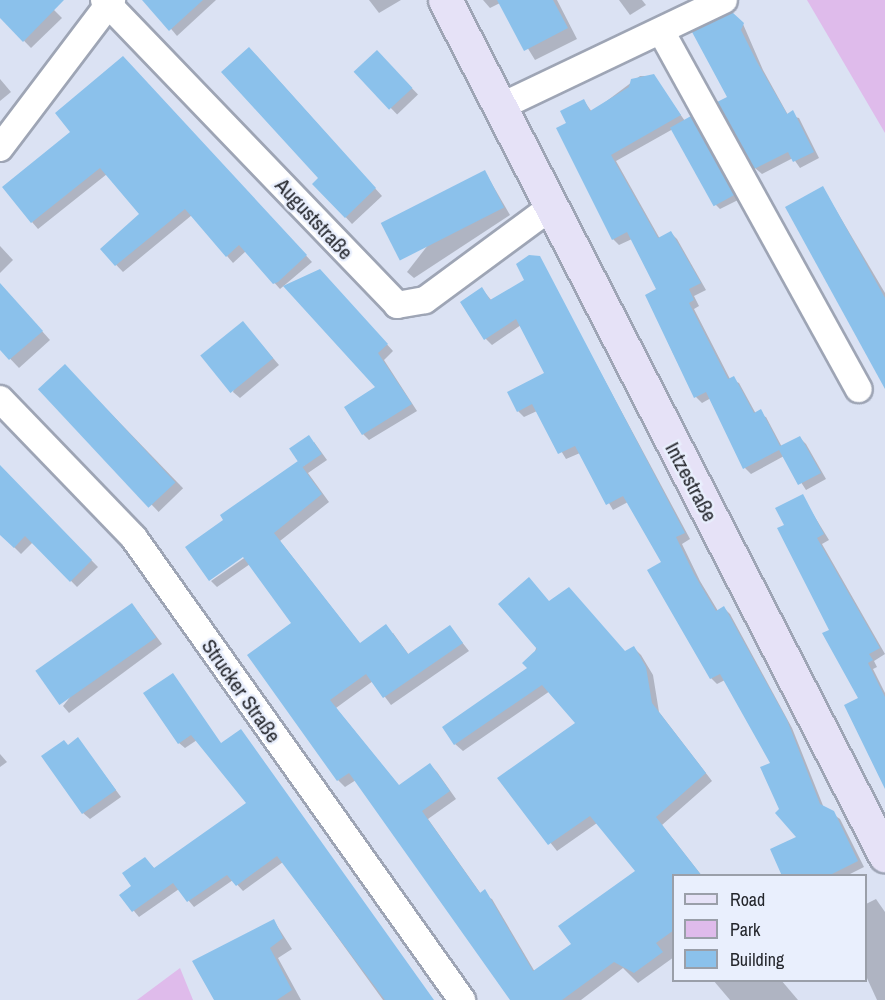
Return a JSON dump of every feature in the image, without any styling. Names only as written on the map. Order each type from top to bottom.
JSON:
[{"type":"main road","name":"Intzestraße","points":[[445,0],[550,208],[885,855]]},
{"type":"street","points":[[500,107],[724,0]]},
{"type":"street","points":[[0,148],[108,1]]},
{"type":"street","name":"Auguststraße","points":[[108,1],[397,305],[425,300],[550,208]]},
{"type":"street","points":[[661,31],[859,389]]},
{"type":"street","name":"Strucker Straße","points":[[0,399],[134,538],[462,1000]]},
{"type":"green space","points":[[807,0],[885,0],[885,133]]},
{"type":"green space","points":[[180,968],[193,1000],[137,1000]]},
{"type":"building","points":[[0,0],[64,0],[23,42],[0,18]]},
{"type":"building","points":[[142,0],[203,0],[169,31]]},
{"type":"building","points":[[497,0],[553,0],[568,28],[524,51]]},
{"type":"building","points":[[732,12],[744,23],[741,30],[757,62],[787,114],[793,110],[814,152],[793,162],[788,152],[754,169],[717,102],[727,97],[692,32]]},
{"type":"building","points":[[249,47],[376,188],[345,218],[312,184],[318,178],[221,72]]},
{"type":"building","points":[[377,50],[412,88],[389,110],[354,72]]},
{"type":"building","points":[[123,56],[307,255],[278,282],[273,284],[239,245],[226,257],[185,209],[115,266],[100,249],[139,214],[100,168],[31,223],[2,187],[70,132],[55,113]]},
{"type":"building","points":[[654,74],[681,115],[611,155],[658,238],[671,231],[701,283],[689,289],[694,300],[689,303],[728,379],[734,376],[754,413],[761,409],[780,446],[800,436],[808,450],[821,473],[798,485],[779,450],[743,469],[706,392],[694,398],[645,295],[656,289],[627,232],[612,240],[556,128],[566,123],[560,111],[584,99],[590,111],[629,87],[631,79]]},
{"type":"building","points":[[691,116],[735,195],[714,206],[670,128]]},
{"type":"building","points":[[485,170],[504,207],[400,261],[381,223]]},
{"type":"building","points":[[823,186],[885,298],[885,389],[785,207]]},
{"type":"building","points":[[529,255],[540,256],[685,533],[676,537],[694,574],[716,611],[724,606],[787,720],[820,804],[834,811],[858,861],[832,874],[781,874],[770,849],[796,837],[775,813],[779,809],[760,767],[770,763],[720,674],[710,679],[647,570],[661,562],[623,496],[606,505],[575,446],[558,454],[532,404],[517,412],[507,392],[544,373],[516,319],[484,340],[460,302],[482,287],[490,300],[524,280],[516,264]]},
{"type":"building","points":[[320,269],[388,344],[378,353],[412,404],[362,435],[344,407],[375,387],[283,286]]},
{"type":"building","points":[[0,283],[43,331],[9,360],[0,350]]},
{"type":"building","points":[[243,321],[273,358],[230,393],[200,356]]},
{"type":"building","points":[[65,364],[175,482],[148,508],[38,389]]},
{"type":"building","points":[[309,435],[322,454],[302,467],[289,448]]},
{"type":"building","points":[[298,461],[322,494],[274,533],[360,643],[386,624],[408,654],[450,625],[463,643],[383,698],[366,674],[330,700],[399,785],[430,763],[450,791],[422,811],[480,893],[485,889],[533,971],[571,944],[558,926],[635,871],[590,816],[548,845],[497,778],[575,723],[542,685],[454,745],[442,727],[527,668],[522,663],[537,649],[498,604],[529,577],[549,601],[569,587],[625,651],[634,646],[646,667],[652,703],[706,773],[656,817],[700,874],[672,874],[672,931],[656,943],[663,952],[634,973],[614,962],[562,1000],[510,1000],[349,773],[337,781],[247,655],[291,623],[243,557],[209,581],[185,547],[223,520],[220,515]]},
{"type":"building","points":[[0,465],[92,560],[70,582],[25,536],[14,548],[0,535]]},
{"type":"building","points":[[803,494],[824,534],[817,538],[880,648],[869,654],[873,660],[868,663],[885,697],[885,789],[844,705],[858,698],[822,633],[829,630],[777,528],[784,525],[775,508]]},
{"type":"building","points":[[132,603],[156,637],[59,705],[35,671]]},
{"type":"building","points":[[173,673],[221,743],[241,729],[434,1000],[385,1000],[277,856],[236,886],[227,875],[187,902],[173,883],[132,912],[119,895],[131,886],[122,873],[145,857],[154,868],[246,803],[191,735],[178,744],[143,693]]},
{"type":"building","points":[[78,737],[116,790],[82,814],[41,756],[64,740],[68,745]]},
{"type":"building","points":[[274,919],[283,938],[270,948],[292,990],[277,1000],[214,1000],[192,961]]}]
